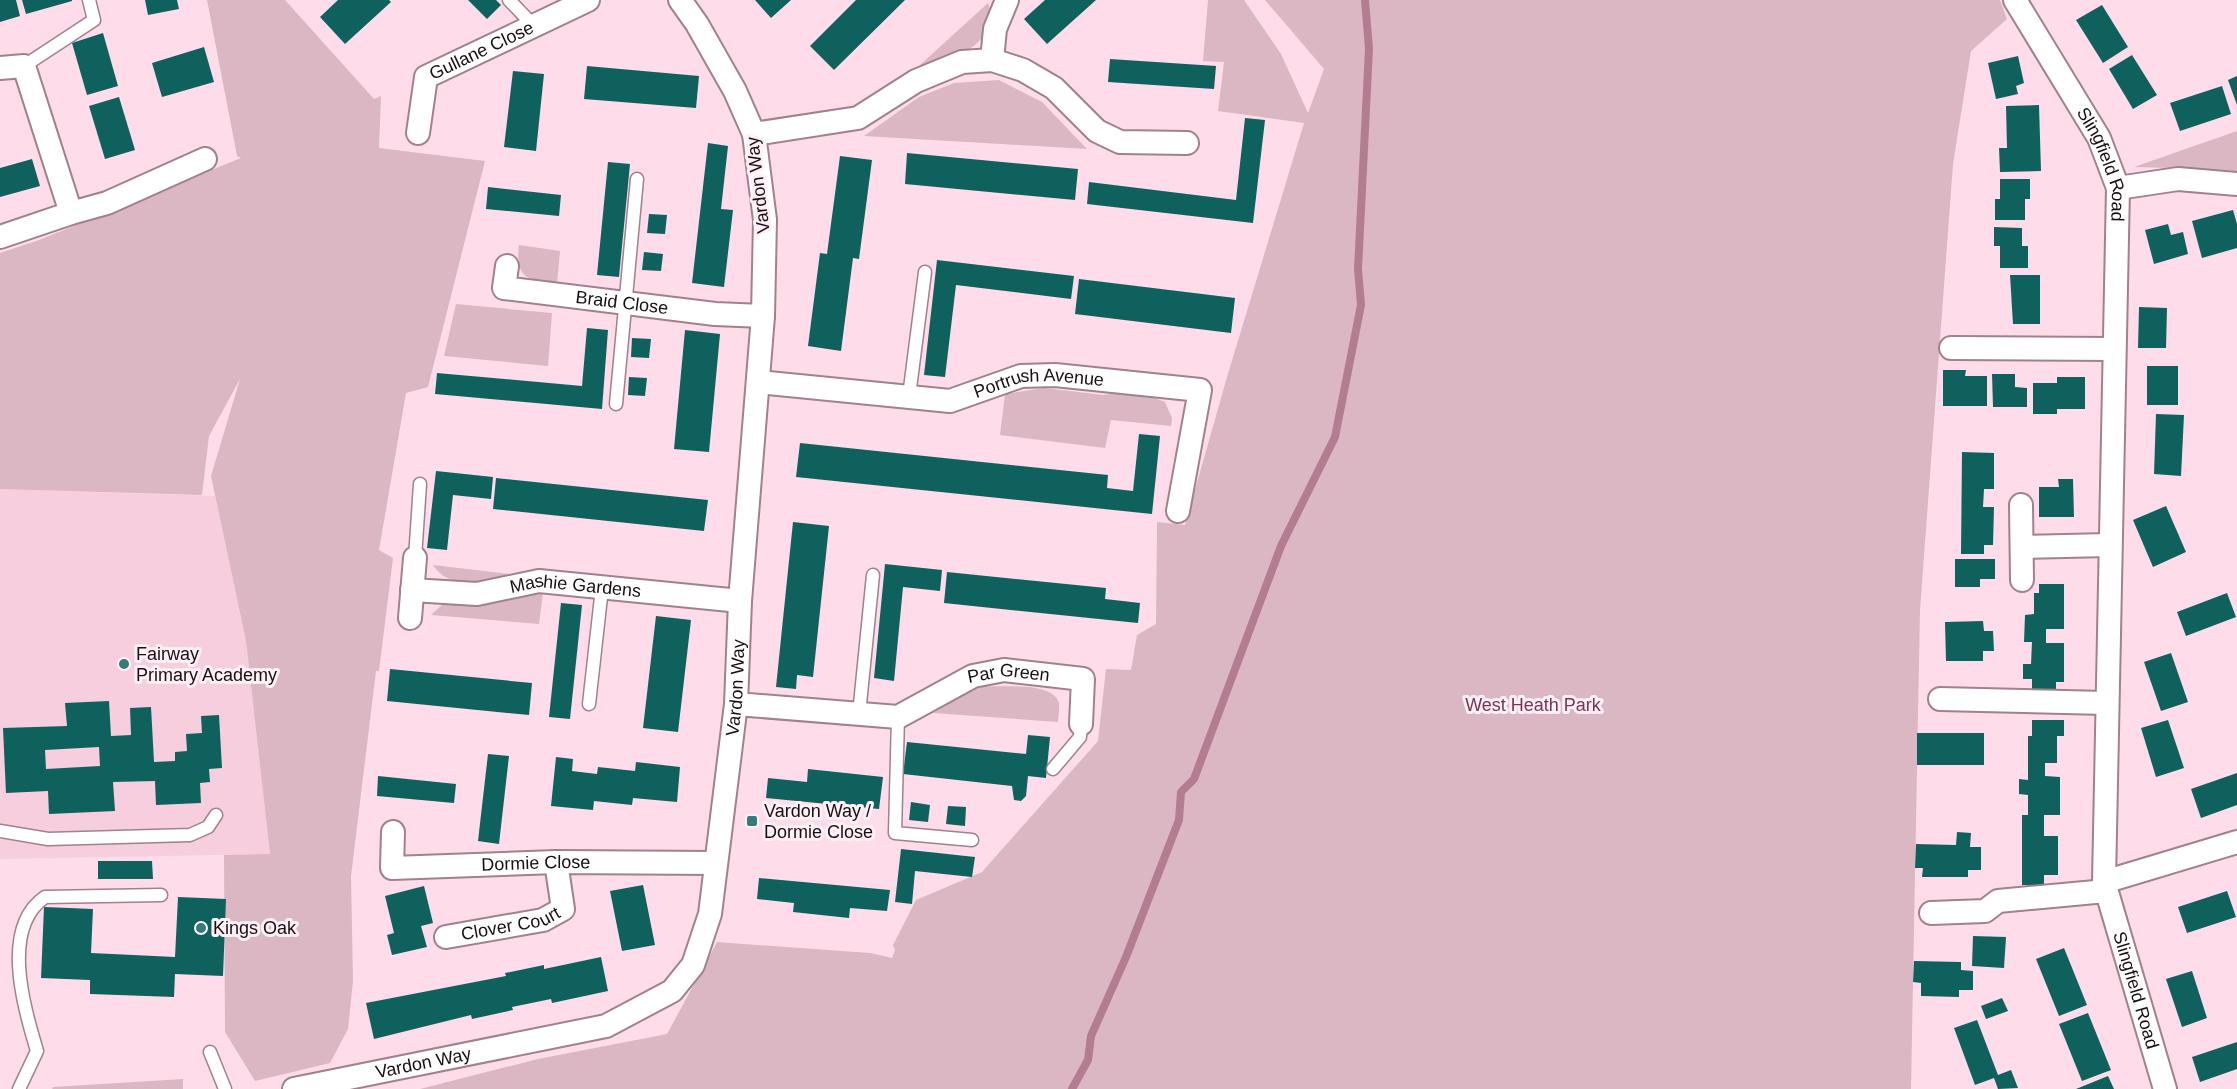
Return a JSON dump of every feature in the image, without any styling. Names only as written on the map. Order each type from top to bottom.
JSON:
[{"type":"street","name":"Gullane Close","points":[[418,133],[426,77],[588,0]]},
{"type":"street","name":"Vardon Way","points":[[305,1088],[606,1026],[672,991],[693,965],[711,914],[736,704],[740,601],[763,316],[765,220],[753,134],[735,91],[697,24],[680,0]]},
{"type":"street","name":"Slingfield Road","points":[[2015,0],[2099,138],[2118,188],[2106,704],[2105,886],[2165,1089]]},
{"type":"street","points":[[992,60],[995,29],[1003,2]]},
{"type":"street","points":[[753,134],[858,118],[916,81],[962,62],[992,60],[1023,70],[1054,88],[1097,130],[1120,142],[1187,143]]},
{"type":"street","points":[[0,68],[24,66],[71,213]]},
{"type":"street","points":[[0,237],[107,203],[205,159]]},
{"type":"street","points":[[2118,188],[2178,179],[2237,184]]},
{"type":"street","name":"Braid Close","points":[[507,266],[504,288],[715,314],[763,316]]},
{"type":"street","points":[[1952,348],[2114,349]]},
{"type":"street","name":"Portrush Avenue","points":[[758,382],[950,400],[1021,376],[1055,375],[1200,390],[1178,511]]},
{"type":"street","points":[[2021,505],[2022,580]]},
{"type":"street","points":[[2023,547],[2109,545]]},
{"type":"street","points":[[410,618],[415,558]]},
{"type":"street","name":"Mashie Gardens","points":[[412,590],[477,594],[539,581],[740,601]]},
{"type":"street","name":"Par Green","points":[[898,717],[973,676],[1004,670],[1083,679],[1081,724]]},
{"type":"street","points":[[1940,699],[2106,704]]},
{"type":"street","points":[[736,704],[898,717]]},
{"type":"street","name":"Dormie Close","points":[[393,832],[392,868],[556,862],[716,863]]},
{"type":"street","points":[[1931,913],[1985,911],[1998,902],[2105,886],[2237,842]]},
{"type":"street","name":"Clover Court","points":[[446,937],[543,920],[564,909],[556,862]]},
{"type":"lane","points":[[24,66],[94,20],[89,0]]},
{"type":"lane","points":[[509,0],[534,26]]},
{"type":"lane","points":[[616,404],[637,179]]},
{"type":"lane","points":[[909,396],[925,272]]},
{"type":"lane","points":[[415,558],[420,484]]},
{"type":"lane","points":[[860,714],[873,575]]},
{"type":"lane","points":[[589,704],[602,588]]},
{"type":"lane","points":[[898,717],[895,833],[972,840]]},
{"type":"lane","points":[[1053,769],[1080,737],[1081,724]]},
{"type":"lane","points":[[0,831],[48,839],[190,835],[208,827],[216,814]]},
{"type":"lane","points":[[20,1089],[38,1051],[18,990],[19,931],[34,904],[45,897],[161,895]]},
{"type":"lane","points":[[210,1052],[225,1089]]},
{"type":"shaded area","name":"Fairway Primary Academy","points":[[0,489],[215,496],[246,641],[270,854],[0,859]]},
{"type":"green space","points":[[207,0],[285,0],[374,99],[381,96],[379,148],[485,161],[428,387],[406,393],[379,550],[393,558],[379,671],[376,671],[351,876],[353,981],[348,1029],[330,1063],[255,1081],[225,1032],[224,855],[270,854],[246,641],[211,476],[240,379],[209,436],[202,495],[0,489],[0,253],[39,240],[241,158],[237,156]]},
{"type":"green space","name":"West Heath Park","points":[[1208,0],[1244,0],[1281,54],[1308,113],[1324,69],[1265,0],[2000,0],[2007,19],[1971,51],[1953,164],[1920,610],[1911,1089],[420,1089],[538,1059],[667,1034],[717,942],[870,953],[892,958],[895,950],[893,945],[916,900],[982,872],[1098,741],[1106,669],[1131,670],[1137,635],[1156,624],[1157,522],[1185,525],[1304,123],[1218,111],[1224,62],[1203,61]]},
{"type":"green space","points":[[988,3],[991,17],[988,29],[981,39],[970,48],[945,61],[920,65]]},
{"type":"green space","points":[[999,80],[1042,102],[1087,149],[864,136],[919,97],[954,83]]},
{"type":"green space","points":[[2237,131],[2237,179],[2208,169],[2134,167]]},
{"type":"green space","points":[[519,245],[560,251],[557,284],[531,279],[521,271],[518,256]]},
{"type":"green space","points":[[456,304],[552,313],[548,366],[444,356]]},
{"type":"green space","points":[[1044,388],[1103,395],[1135,391],[1165,402],[1172,418],[1171,426],[1111,420],[1105,448],[1000,435],[1005,394]]},
{"type":"green space","points":[[433,565],[509,574],[478,581],[458,582],[440,573]]},
{"type":"green space","points":[[544,586],[539,624],[431,615],[446,601]]},
{"type":"green space","points":[[985,686],[1027,687],[1048,692],[1055,696],[1059,703],[1058,722],[933,713],[971,690]]},
{"type":"green space","points":[[183,1079],[183,1089],[52,1089],[53,1087]]},
{"type":"building","points":[[0,0],[16,0],[20,16],[0,22]]},
{"type":"building","points":[[22,0],[72,0],[72,1],[26,14]]},
{"type":"building","points":[[145,0],[177,0],[179,9],[148,15]]},
{"type":"building","points":[[338,0],[389,0],[391,2],[345,44],[320,17]]},
{"type":"building","points":[[468,0],[496,0],[501,5],[487,19]]},
{"type":"building","points":[[755,0],[791,0],[771,18]]},
{"type":"building","points":[[856,0],[905,0],[834,70],[810,46]]},
{"type":"building","points":[[1045,0],[1096,0],[1047,44],[1024,19]]},
{"type":"building","points":[[2102,5],[2128,47],[2103,63],[2076,20]]},
{"type":"building","points":[[103,33],[118,86],[87,95],[72,43]]},
{"type":"building","points":[[204,47],[214,82],[162,97],[152,63]]},
{"type":"building","points":[[2132,55],[2157,95],[2133,109],[2109,69]]},
{"type":"building","points":[[2018,56],[2024,83],[2016,86],[2018,94],[1996,99],[1988,63]]},
{"type":"building","points":[[1110,59],[1216,66],[1214,89],[1108,82]]},
{"type":"building","points":[[587,66],[699,76],[696,108],[584,99]]},
{"type":"building","points":[[513,71],[544,74],[536,151],[504,147]]},
{"type":"building","points":[[2237,76],[2237,105],[2228,80]]},
{"type":"building","points":[[2222,86],[2231,114],[2180,131],[2170,103]]},
{"type":"building","points":[[119,97],[135,150],[105,159],[89,106]]},
{"type":"building","points":[[2039,105],[2041,171],[2000,172],[1999,148],[2007,148],[2006,106]]},
{"type":"building","points":[[1245,118],[1265,120],[1253,223],[1087,204],[1089,182],[1236,200]]},
{"type":"building","points":[[708,143],[728,146],[721,209],[733,210],[724,287],[692,283]]},
{"type":"building","points":[[907,153],[1078,169],[1075,200],[905,184]]},
{"type":"building","points":[[840,156],[872,160],[859,259],[853,258],[841,351],[808,346],[820,253],[827,254]]},
{"type":"building","points":[[32,159],[40,186],[0,197],[0,168]]},
{"type":"building","points":[[608,162],[630,164],[619,277],[597,275]]},
{"type":"building","points":[[2000,179],[2030,179],[2030,199],[2025,199],[2025,220],[1995,220],[1995,199],[2000,199]]},
{"type":"building","points":[[488,187],[561,195],[559,216],[486,209]]},
{"type":"building","points":[[2233,210],[2237,224],[2237,248],[2202,258],[2192,221]]},
{"type":"building","points":[[649,214],[667,215],[665,234],[647,233]]},
{"type":"building","points":[[2168,224],[2171,235],[2183,232],[2188,254],[2154,264],[2145,230]]},
{"type":"building","points":[[1994,227],[2022,228],[2022,246],[2028,246],[2028,268],[2000,268],[2000,246],[1994,246]]},
{"type":"building","points":[[644,252],[663,254],[661,271],[642,270]]},
{"type":"building","points":[[937,260],[1074,276],[1071,299],[956,285],[945,377],[924,375]]},
{"type":"building","points":[[2010,275],[2040,275],[2040,324],[2013,324]]},
{"type":"building","points":[[1079,279],[1235,298],[1231,333],[1075,314]]},
{"type":"building","points":[[2139,307],[2167,308],[2166,348],[2138,348]]},
{"type":"building","points":[[587,328],[608,330],[602,409],[435,394],[437,373],[582,386]]},
{"type":"building","points":[[685,330],[720,334],[709,452],[674,449]]},
{"type":"building","points":[[632,338],[651,339],[649,358],[631,357]]},
{"type":"building","points":[[2147,366],[2178,366],[2178,405],[2147,405]]},
{"type":"building","points":[[1943,370],[1966,370],[1965,376],[1987,376],[1987,406],[1943,406]]},
{"type":"building","points":[[1992,374],[2015,374],[2015,387],[2027,388],[2027,407],[1993,407]]},
{"type":"building","points":[[629,377],[647,378],[645,396],[628,395]]},
{"type":"building","points":[[2057,377],[2085,377],[2085,409],[2057,409],[2057,414],[2033,414],[2033,383],[2057,383]]},
{"type":"building","points":[[2156,414],[2184,415],[2181,476],[2154,474]]},
{"type":"building","points":[[1139,434],[1160,436],[1152,514],[796,477],[800,443],[1108,475],[1107,488],[1133,491]]},
{"type":"building","points":[[1962,452],[1994,453],[1994,489],[1984,489],[1983,507],[1994,507],[1993,545],[1984,545],[1984,554],[1961,554]]},
{"type":"building","points":[[436,471],[493,477],[491,499],[453,495],[447,550],[427,548]]},
{"type":"building","points":[[496,478],[708,500],[704,531],[493,509]]},
{"type":"building","points":[[2058,479],[2073,479],[2074,517],[2039,517],[2039,487],[2059,487]]},
{"type":"building","points":[[2166,506],[2186,552],[2153,567],[2133,520]]},
{"type":"building","points":[[793,522],[829,526],[813,677],[797,675],[796,689],[776,687]]},
{"type":"building","points":[[1955,559],[1995,559],[1995,579],[1980,579],[1980,587],[1955,587]]},
{"type":"building","points":[[885,564],[942,570],[940,591],[903,587],[894,681],[874,678]]},
{"type":"building","points":[[947,572],[1106,588],[1105,599],[1140,603],[1138,623],[944,603]]},
{"type":"building","points":[[2039,584],[2064,584],[2064,629],[2046,629],[2046,643],[2064,643],[2064,682],[2056,682],[2056,690],[2032,689],[2032,679],[2023,679],[2023,664],[2031,664],[2032,642],[2024,642],[2025,615],[2034,614],[2034,593],[2039,593]]},
{"type":"building","points":[[2227,593],[2236,617],[2186,636],[2177,612]]},
{"type":"building","points":[[561,603],[582,605],[570,719],[549,717]]},
{"type":"building","points":[[656,616],[691,620],[678,732],[643,728]]},
{"type":"building","points":[[1983,621],[1984,631],[1993,631],[1994,651],[1983,651],[1983,661],[1946,661],[1945,622]]},
{"type":"building","points":[[2171,653],[2188,702],[2161,711],[2144,662]]},
{"type":"building","points":[[390,669],[532,683],[529,715],[387,701]]},
{"type":"building","points":[[109,701],[111,736],[131,735],[130,708],[151,707],[154,762],[175,761],[175,752],[187,751],[186,734],[202,733],[201,716],[219,715],[222,768],[209,769],[210,782],[200,783],[201,803],[156,805],[155,781],[113,782],[115,811],[49,814],[48,791],[6,793],[3,728],[67,726],[65,703]],"holes":[[[99,747],[100,766],[46,769],[45,750]]]},
{"type":"building","points":[[2032,720],[2064,720],[2064,736],[2057,736],[2057,763],[2045,763],[2045,776],[2060,777],[2060,815],[2044,815],[2044,836],[2058,836],[2058,875],[2044,875],[2044,885],[2022,885],[2022,815],[2028,815],[2028,795],[2019,794],[2019,779],[2028,780],[2028,736],[2032,736]]},
{"type":"building","points":[[2168,720],[2184,768],[2156,777],[2141,728]]},
{"type":"building","points":[[1917,733],[1984,733],[1984,765],[1917,765]]},
{"type":"building","points":[[1028,735],[1050,737],[1046,778],[1028,776],[1026,796],[1021,801],[1014,800],[1012,786],[903,774],[907,742],[1026,754]]},
{"type":"building","points":[[488,754],[509,756],[499,844],[478,841]]},
{"type":"building","points":[[556,757],[573,759],[572,771],[597,774],[598,767],[635,771],[636,762],[680,767],[677,802],[633,798],[632,805],[594,801],[593,810],[551,806]]},
{"type":"building","points":[[808,769],[883,777],[879,809],[766,798],[768,778],[807,782]]},
{"type":"building","points":[[2237,773],[2237,805],[2201,818],[2191,789]]},
{"type":"building","points":[[378,776],[456,784],[454,803],[377,796]]},
{"type":"building","points":[[911,802],[930,805],[928,822],[909,820]]},
{"type":"building","points":[[948,806],[966,807],[965,826],[946,824]]},
{"type":"building","points":[[1957,832],[1971,833],[1970,847],[1981,847],[1981,870],[1968,870],[1968,877],[1922,877],[1923,868],[1915,868],[1916,844],[1956,845]]},
{"type":"building","points":[[901,849],[975,857],[972,877],[915,871],[912,904],[895,902]]},
{"type":"building","points":[[98,861],[152,861],[153,879],[98,879]]},
{"type":"building","points":[[759,878],[890,890],[887,911],[850,908],[849,918],[793,912],[794,903],[757,899]]},
{"type":"building","points":[[643,885],[655,945],[622,951],[610,891]]},
{"type":"building","points":[[424,886],[433,923],[421,926],[427,947],[392,955],[387,935],[394,933],[385,896]]},
{"type":"building","points":[[2227,891],[2236,917],[2187,933],[2178,907]]},
{"type":"building","points":[[178,897],[226,899],[223,976],[175,974],[174,997],[90,994],[90,980],[41,978],[44,907],[93,909],[91,953],[175,957]]},
{"type":"building","points":[[1973,936],[2006,937],[2004,968],[1972,966]]},
{"type":"building","points":[[2064,948],[2087,1005],[2059,1016],[2036,959]]},
{"type":"building","points":[[601,957],[608,991],[552,1003],[551,999],[512,1007],[513,1010],[472,1019],[471,1015],[374,1039],[366,1003],[506,976],[505,973],[544,965],[544,969]]},
{"type":"building","points":[[1914,961],[1961,962],[1961,970],[1973,971],[1973,990],[1959,990],[1959,997],[1921,996],[1921,983],[1913,982]]},
{"type":"building","points":[[2192,971],[2207,1018],[2182,1027],[2166,979]]},
{"type":"building","points":[[2002,998],[2008,1011],[1986,1019],[1981,1006]]},
{"type":"building","points":[[2088,1013],[2111,1070],[2082,1081],[2059,1024]]},
{"type":"building","points":[[1977,1020],[1998,1075],[2011,1070],[2018,1088],[1998,1089],[1994,1078],[1975,1085],[1954,1028]]},
{"type":"building","points":[[2237,1042],[2237,1069],[2200,1082],[2192,1057]]},
{"type":"building","points":[[2108,1076],[2114,1089],[2076,1089]]},
{"type":"waterway","points":[[1072,1089],[1088,1060],[1091,1036],[1126,957],[1179,820],[1181,792],[1194,779],[1281,546],[1335,437],[1361,305],[1358,269],[1369,49],[1365,0]]},
{"type":"place","name":"Fairway Primary Academy","points":[[124,664]]},
{"type":"place","name":"Vardon Way / Dormie Close","points":[[752,821]]},
{"type":"place","name":"Kings Oak","points":[[201,928]]}]
